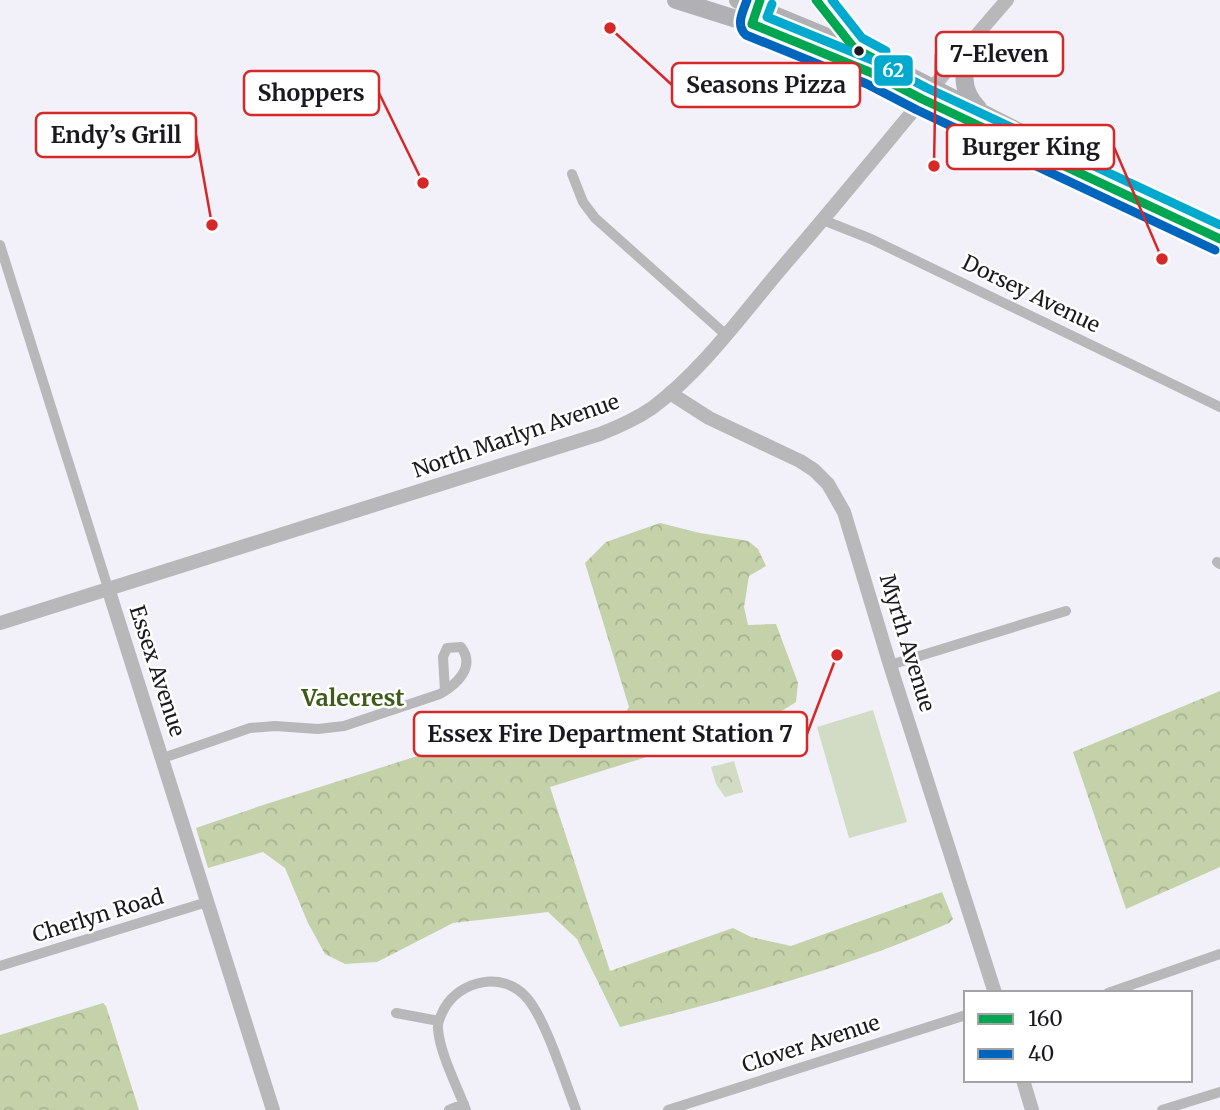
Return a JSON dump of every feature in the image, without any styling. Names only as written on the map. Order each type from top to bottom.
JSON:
[{"type":"main road","points":[[676,0],[757,10],[854,48],[926,94],[1220,239]]},
{"type":"main road","points":[[738,0],[835,57],[986,116],[1220,230]]},
{"type":"main road","points":[[972,40],[966,65],[965,92],[986,116]]},
{"type":"street","points":[[816,0],[854,48]]},
{"type":"street","name":"North Marlyn Avenue","points":[[0,622],[600,434],[633,420],[685,381],[824,220],[926,94],[1007,0]]},
{"type":"street","points":[[572,174],[583,202],[595,218],[725,334]]},
{"type":"street","name":"Dorsey Avenue","points":[[824,220],[871,239],[1220,407]]},
{"type":"street","name":"Essex Avenue","points":[[0,244],[273,1110]]},
{"type":"street","name":"Myrth Avenue","points":[[670,393],[709,418],[800,461],[824,479],[844,512],[994,991]]},
{"type":"street","points":[[890,665],[1066,611]]},
{"type":"street","points":[[163,758],[250,728],[275,726],[318,729],[344,726],[445,691]]},
{"type":"street","name":"Cherlyn Road","points":[[0,966],[207,902]]},
{"type":"street","points":[[1114,991],[1220,954]]},
{"type":"street","points":[[449,1110],[465,1107],[441,1040],[439,1021],[450,1000],[460,990],[473,983],[494,982],[514,987],[528,998],[539,1018],[576,1110]]},
{"type":"street","points":[[396,1013],[439,1021]]},
{"type":"street","name":"Clover Avenue","points":[[668,1110],[964,1017]]},
{"type":"street","points":[[1024,1082],[1032,1110]]},
{"type":"street","points":[[1162,1110],[1220,1092]]},
{"type":"green space","points":[[660,523],[748,541],[758,549],[766,566],[749,576],[744,607],[748,625],[776,624],[798,683],[796,702],[769,719],[550,787],[610,971],[733,928],[751,937],[791,946],[942,892],[953,919],[949,923],[828,969],[620,1027],[577,939],[548,912],[453,923],[377,962],[345,964],[325,954],[308,923],[285,868],[263,852],[208,868],[196,828],[534,719],[549,745],[619,722],[629,707],[585,563],[606,542]]},
{"type":"green space","points":[[1220,691],[1220,867],[1126,909],[1073,752]]},
{"type":"green space","points":[[873,710],[907,822],[849,838],[817,727]]},
{"type":"green space","points":[[734,761],[743,792],[725,797],[716,784],[711,767]]},
{"type":"green space","points":[[103,1003],[139,1110],[0,1110],[0,1035]]},
{"type":"transit line","name":"40","points":[[747,0],[740,23],[746,35],[867,84],[1215,250]]},
{"type":"transit line","name":"160","points":[[760,0],[752,24],[872,73],[1220,239]]},
{"type":"transit line","name":"160","points":[[816,0],[854,48],[880,62]]},
{"type":"transit line","name":"62","points":[[832,0],[862,38],[886,51]]},
{"type":"transit line","name":"62","points":[[772,4],[767,17],[877,62],[1220,225]]},
{"type":"place","name":"Seasons Pizza","points":[[610,28]]},
{"type":"place","name":"7-Eleven","points":[[934,166]]},
{"type":"place","name":"Shoppers","points":[[423,183]]},
{"type":"place","name":"Endy’s Grill","points":[[212,225]]},
{"type":"place","name":"Burger King","points":[[1162,259]]},
{"type":"place","name":"Essex Fire Department Station 7","points":[[837,655]]},
{"type":"district","name":"Valecrest","points":[[353,698]]}]
